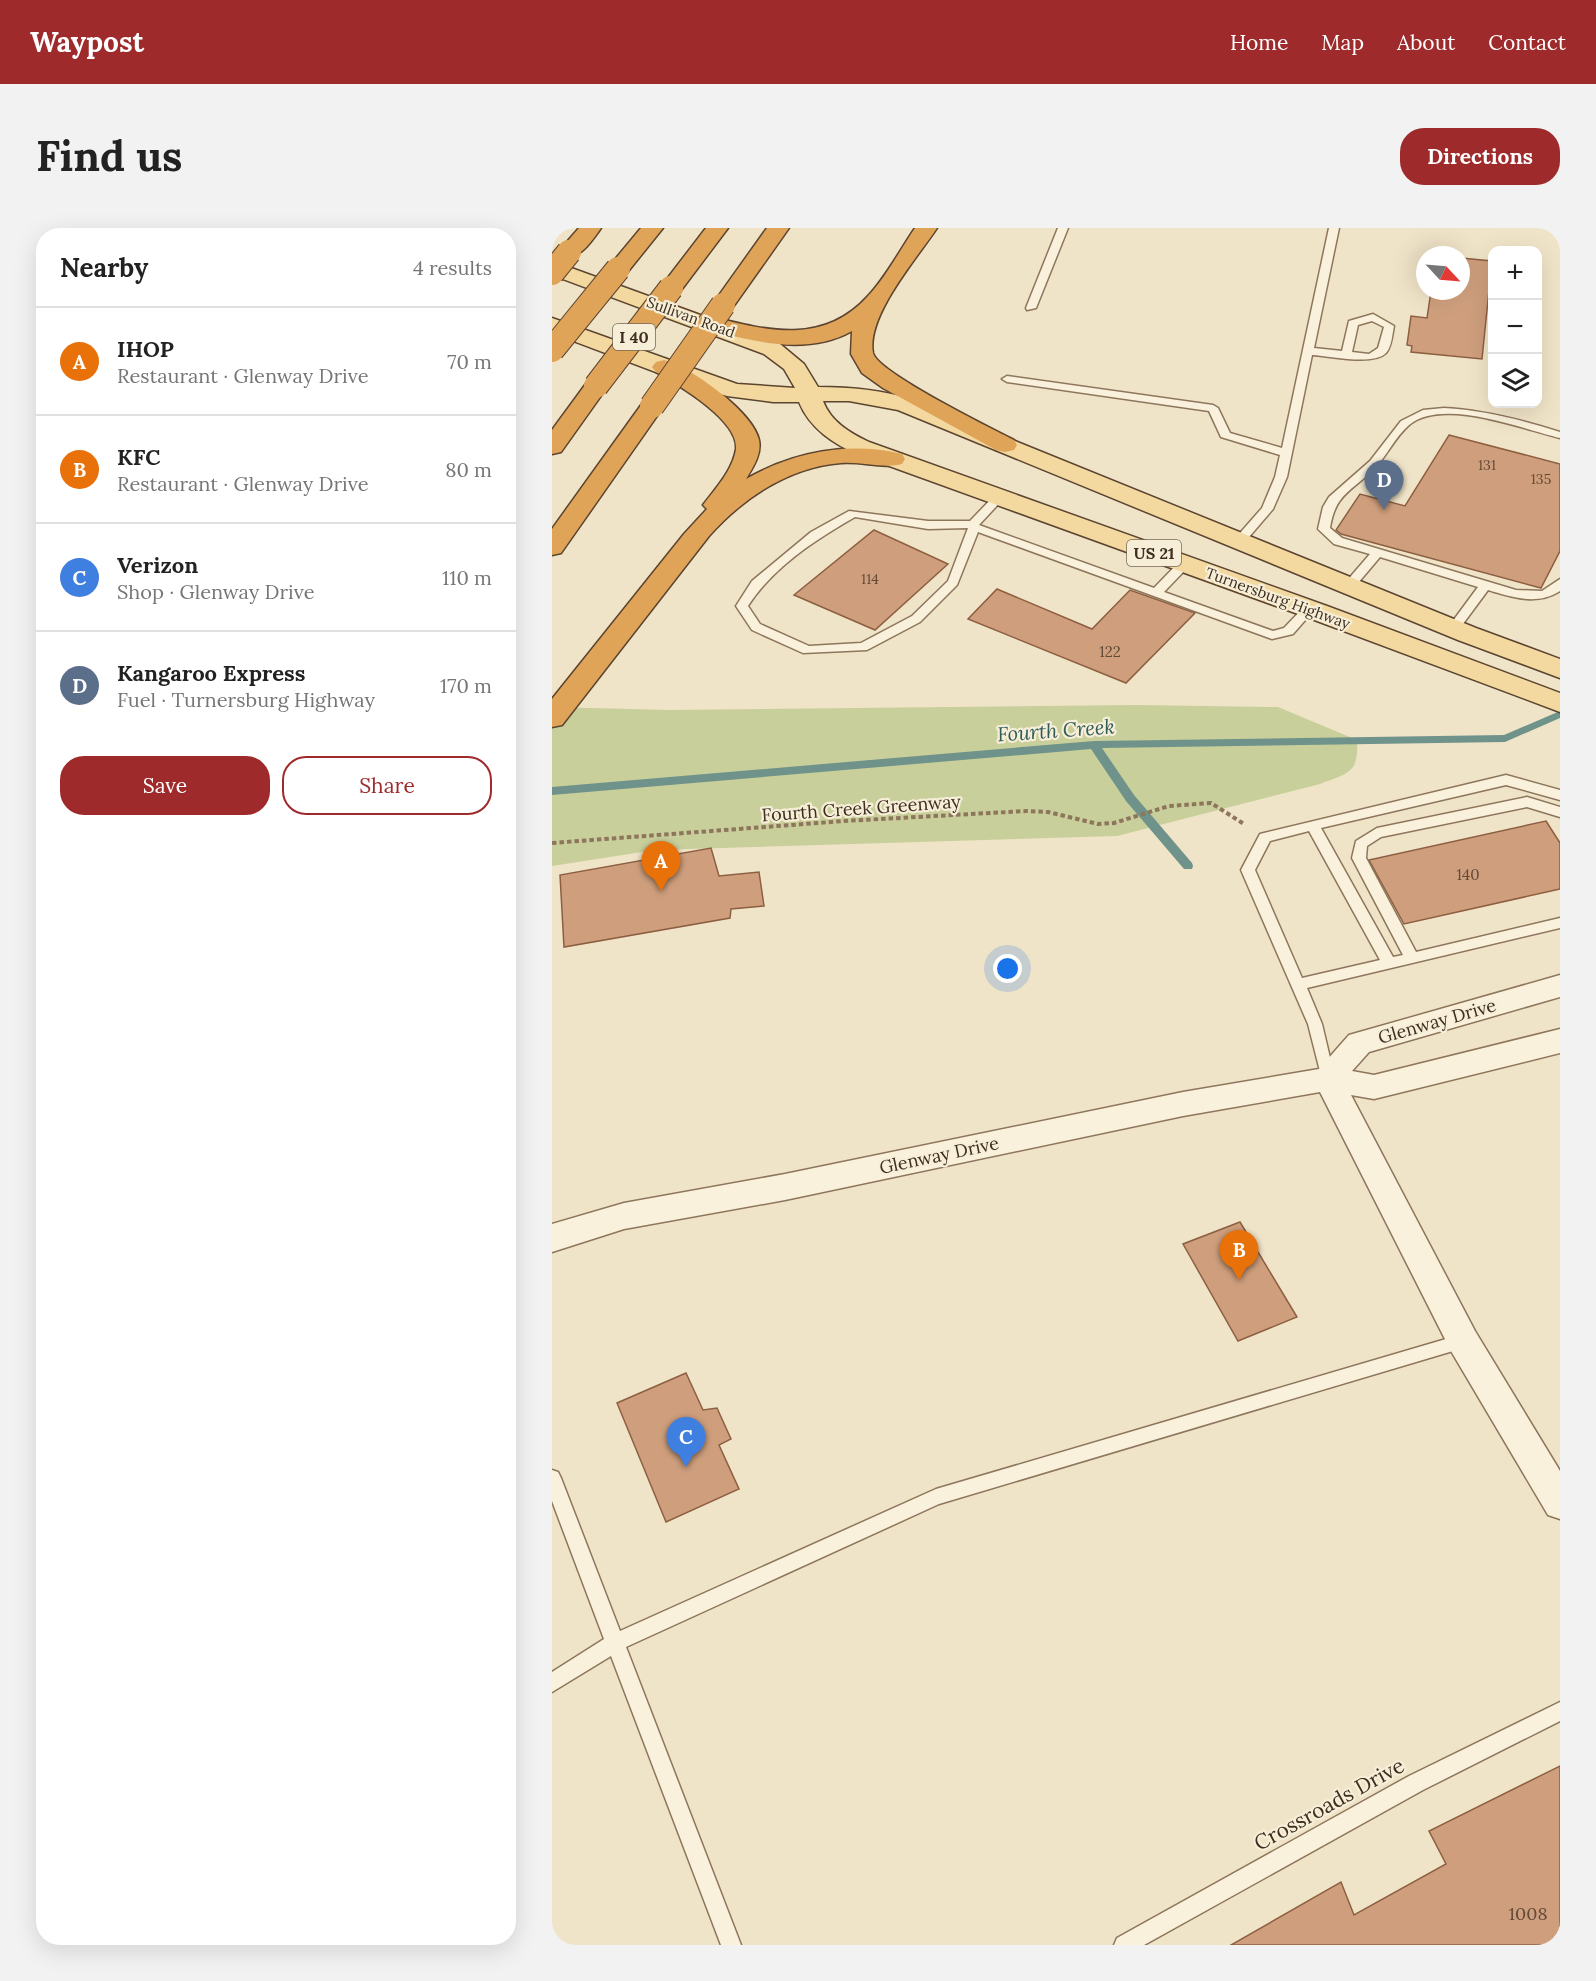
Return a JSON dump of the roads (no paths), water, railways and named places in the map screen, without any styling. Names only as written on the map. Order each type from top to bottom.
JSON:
[{"type":"highway","points":[[552,270],[590,228]]},
{"type":"highway","points":[[552,350],[652,228]]},
{"type":"highway","name":"I 40","points":[[552,447],[717,228]]},
{"type":"highway","points":[[552,548],[778,228]]},
{"type":"highway","points":[[705,322],[770,337],[810,337],[846,327],[867,311],[878,298],[926,228]]},
{"type":"highway","points":[[878,298],[862,336],[862,354],[870,368],[897,387],[1005,446]]},
{"type":"highway","points":[[664,367],[696,388],[726,412],[745,432],[748,440],[741,466],[688,546]]},
{"type":"highway","points":[[552,718],[688,546],[728,503],[760,481],[787,467],[812,459],[841,455],[893,459]]},
{"type":"main road","name":"Sullivan Road","points":[[552,270],[757,342],[784,357],[797,369],[817,414],[833,430],[860,447],[893,459]]},
{"type":"main road","name":"US 21","points":[[552,325],[735,391],[773,395],[849,394],[886,399],[915,408],[1005,446]]},
{"type":"main road","name":"Turnersburg Highway","points":[[1005,446],[1460,632],[1560,669]]},
{"type":"main road","name":"Turnersburg Highway","points":[[893,459],[1309,609],[1560,703]]},
{"type":"street","name":"Glenway Drive","points":[[1328,1078],[1359,1042],[1560,986]]},
{"type":"street","name":"Glenway Drive","points":[[552,1238],[624,1216],[785,1187],[1183,1104],[1328,1078],[1374,1087],[1560,1041]]},
{"type":"street","points":[[1328,1078],[1463,1341],[1560,1503]]},
{"type":"lane","points":[[1031,308],[1063,228]]},
{"type":"lane","points":[[1239,541],[1261,518],[1273,500],[1287,453],[1334,228]]},
{"type":"lane","points":[[1308,351],[1369,357],[1379,355],[1383,351],[1389,326],[1373,317],[1353,323],[1346,354]]},
{"type":"lane","points":[[1007,379],[1213,408],[1225,435],[1287,453]]},
{"type":"lane","points":[[1557,587],[1537,597],[1515,594],[1376,554],[1338,541],[1323,530],[1325,515],[1336,495],[1366,471],[1397,430],[1413,417],[1436,412],[1464,412],[1497,417],[1560,435]]},
{"type":"lane","points":[[999,497],[974,526],[953,582],[916,620],[863,647],[807,650],[756,627],[742,606],[756,584],[814,535],[853,513],[928,525],[974,526],[1272,635],[1280,636],[1287,632],[1309,609]]},
{"type":"lane","points":[[1349,586],[1376,554]]},
{"type":"lane","points":[[1155,594],[1184,564]]},
{"type":"lane","points":[[1460,632],[1485,586]]},
{"type":"lane","points":[[1328,1078],[1315,1024],[1248,870],[1265,837],[1506,780],[1560,795]]},
{"type":"lane","points":[[1412,958],[1359,858],[1361,844],[1377,833],[1527,802],[1560,812]]},
{"type":"lane","points":[[1313,826],[1389,963]]},
{"type":"lane","points":[[1298,985],[1560,922]]},
{"type":"lane","points":[[552,1683],[616,1642],[936,1497],[1463,1341]]},
{"type":"lane","points":[[552,1478],[731,1945]]},
{"type":"lane","name":"Crossroads Drive","points":[[1124,1945],[1416,1783],[1560,1711]]},
{"type":"waterway","name":"Fourth Creek","points":[[1094,745],[1505,738],[1560,714]]},
{"type":"waterway","name":"Fourth Creek","points":[[552,791],[1094,745]]},
{"type":"waterway","points":[[1094,745],[1130,798],[1188,866]]},
{"type":"place","name":"Kangaroo Express","points":[[1384,510]]},
{"type":"place","name":"IHOP","points":[[661,891]]},
{"type":"place","name":"KFC","points":[[1239,1280]]},
{"type":"place","name":"Verizon","points":[[686,1467]]}]
